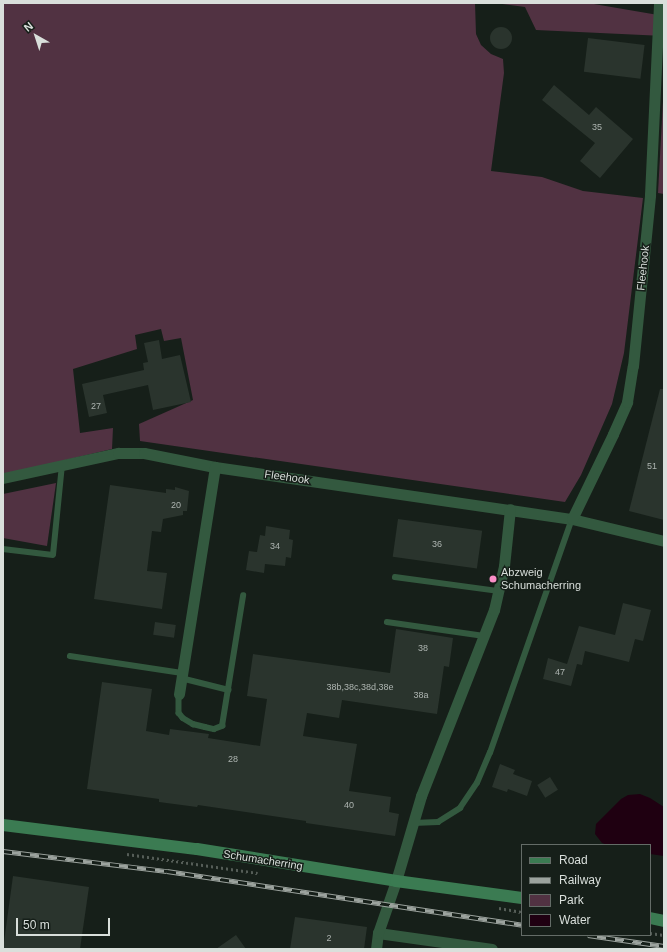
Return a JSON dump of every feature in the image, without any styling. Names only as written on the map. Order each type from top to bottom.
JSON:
[{"type":"main road","name":"Schumacherring","points":[[3,825],[197,849],[396,881],[521,898]]},
{"type":"main road","points":[[651,918],[664,921]]},
{"type":"street","name":"Fleehook","points":[[572,520],[614,434],[627,402],[633,366],[650,196],[659,3]]},
{"type":"street","name":"Fleehook","points":[[3,478],[118,452],[144,453],[215,467],[510,509],[572,520],[664,541]]},
{"type":"street","points":[[179,694],[215,467]]},
{"type":"street","points":[[376,949],[378,933],[396,881],[421,796],[484,636],[499,591],[504,566],[510,509]]},
{"type":"street","points":[[378,933],[492,949]]},
{"type":"lane","points":[[3,549],[53,555],[62,464]]},
{"type":"lane","points":[[413,823],[438,822],[460,808],[477,783],[490,753],[572,520]]},
{"type":"lane","points":[[395,578],[499,591]]},
{"type":"lane","points":[[179,694],[179,713],[183,718],[193,724],[214,729],[222,726],[243,596]]},
{"type":"lane","points":[[387,622],[484,636]]},
{"type":"lane","points":[[70,656],[182,675],[229,690]]},
{"type":"path","points":[[121,853],[260,873]]},
{"type":"path","points":[[651,933],[664,935]]},
{"type":"green space","points":[[3,3],[475,3],[476,34],[481,45],[491,54],[503,59],[504,73],[491,171],[542,177],[583,191],[643,198],[624,353],[612,404],[581,475],[565,502],[140,441],[139,424],[193,400],[181,338],[164,341],[161,329],[135,335],[137,349],[73,369],[80,433],[113,428],[112,449],[3,475]]},
{"type":"green space","points":[[495,3],[588,3],[664,16],[664,36],[536,30],[525,7]]},
{"type":"green space","points":[[664,82],[664,194],[658,193]]},
{"type":"green space","points":[[56,483],[47,546],[3,538],[3,494]]},
{"type":"water","points":[[640,794],[650,798],[664,807],[664,856],[651,854],[651,844],[604,844],[595,834],[596,824],[621,799],[628,795]]},
{"type":"building","points":[[501,27],[509,30],[512,38],[509,46],[501,49],[493,46],[490,38],[493,30]]},
{"type":"building","points":[[588,38],[645,45],[640,79],[584,72]]},
{"type":"building","points":[[554,85],[589,115],[596,107],[633,139],[600,178],[580,161],[595,143],[542,100]]},
{"type":"building","points":[[159,340],[162,359],[180,355],[191,402],[153,410],[148,385],[103,395],[107,413],[89,417],[82,384],[144,370],[143,363],[148,362],[144,343]]},
{"type":"building","points":[[660,389],[664,389],[664,520],[629,511]]},
{"type":"building","points":[[110,485],[166,493],[166,489],[175,490],[175,487],[189,491],[187,511],[183,511],[183,515],[163,519],[161,532],[152,531],[147,571],[167,573],[162,609],[94,599]]},
{"type":"building","points":[[398,519],[482,531],[477,568],[393,557]]},
{"type":"building","points":[[266,526],[290,530],[289,539],[293,540],[291,558],[286,557],[285,566],[265,564],[264,573],[246,570],[249,551],[257,552],[260,535],[265,536]]},
{"type":"building","points":[[623,603],[651,610],[643,641],[635,639],[629,662],[585,651],[582,665],[577,664],[571,686],[543,679],[548,658],[567,664],[579,626],[615,635]]},
{"type":"building","points":[[155,622],[176,625],[174,638],[153,635]]},
{"type":"building","points":[[396,629],[453,638],[449,667],[444,666],[437,714],[342,700],[339,718],[307,713],[303,736],[357,744],[349,791],[391,797],[389,812],[399,814],[395,836],[198,805],[197,807],[159,802],[159,799],[87,789],[102,682],[152,689],[146,731],[169,735],[170,729],[209,734],[208,738],[260,746],[267,699],[247,696],[253,654],[390,673]]},
{"type":"building","points":[[500,764],[515,770],[513,774],[532,781],[527,796],[508,789],[507,792],[492,787]]},
{"type":"building","points":[[550,777],[558,790],[545,798],[537,785]]},
{"type":"building","points":[[13,876],[89,887],[80,949],[3,949]]},
{"type":"building","points":[[295,917],[367,927],[364,949],[290,949]]},
{"type":"building","points":[[236,935],[246,949],[216,949]]},
{"type":"railway","points":[[3,851],[167,871],[521,925]]},
{"type":"railway","points":[[595,936],[664,946]]},
{"type":"place","name":"Abzweig Schumacherring","points":[[493,579]]}]
